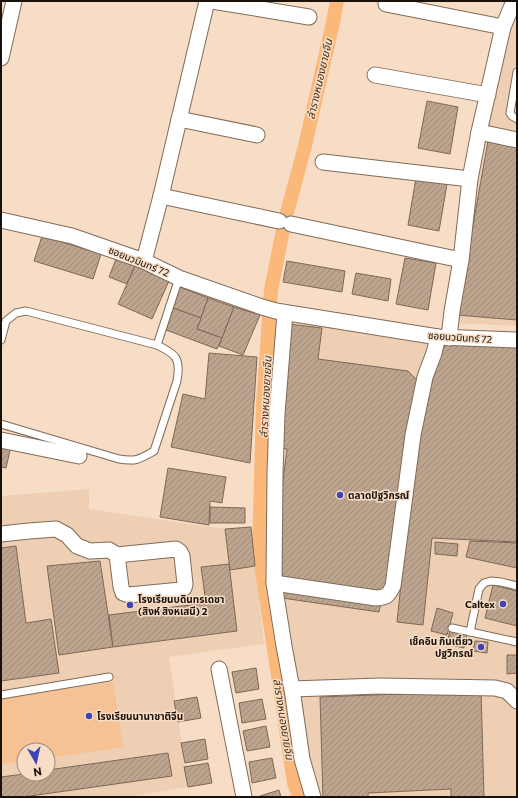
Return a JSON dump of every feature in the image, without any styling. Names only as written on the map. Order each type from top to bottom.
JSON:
[{"type":"street","points":[[1,58],[14,1]]},
{"type":"street","points":[[144,261],[161,196],[206,1]]},
{"type":"street","points":[[212,1],[310,17]]},
{"type":"street","points":[[274,583],[376,598],[385,597],[389,594],[393,586],[412,435],[425,377],[434,353],[443,338],[452,311],[461,260],[470,179],[479,132],[504,27],[514,1]]},
{"type":"street","points":[[386,4],[504,27]]},
{"type":"street","points":[[375,75],[488,96]]},
{"type":"street","points":[[179,119],[257,135]]},
{"type":"street","points":[[479,132],[517,140]]},
{"type":"street","points":[[323,162],[470,179]]},
{"type":"street","points":[[161,196],[461,260]]},
{"type":"street","name":"ซอยนวมินทร์ 72","points":[[1,220],[72,236],[144,261],[179,278],[274,311],[443,338],[517,340]]},
{"type":"street","points":[[274,311],[277,421],[274,583],[292,689],[302,760],[313,797]]},
{"type":"street","points":[[1,440],[79,456]]},
{"type":"street","points":[[1,534],[56,530],[67,535],[77,546],[90,550],[109,550],[117,554],[176,549],[182,556],[185,584],[184,588],[181,590],[129,595],[123,593],[117,554]]},
{"type":"street","points":[[218,669],[244,797]]},
{"type":"street","points":[[292,689],[380,686],[495,688],[507,691],[517,701]]},
{"type":"lane","points":[[517,72],[510,113],[517,119]]},
{"type":"lane","points":[[157,345],[179,278]]},
{"type":"lane","points":[[1,340],[6,321],[16,313],[26,311],[157,345],[169,350],[176,357],[179,371],[154,451],[139,459],[119,459],[1,424]]},
{"type":"lane","points":[[470,632],[479,589],[484,584],[491,581],[517,586]]},
{"type":"lane","points":[[452,628],[517,642]]},
{"type":"lane","points":[[1,695],[109,678]]},
{"type":"shaded area","points":[[517,1],[517,326],[456,323],[486,130],[506,29]]},
{"type":"shaded area","points":[[275,319],[433,342],[517,346],[517,790],[515,797],[302,797],[298,787],[265,550]]},
{"type":"shaded area","name":"โรงเรียนบดินทรเดชา (สิงห์ สิงหเสนี) 2","points":[[89,489],[89,509],[225,529],[251,527],[264,644],[169,657],[188,787],[128,797],[1,797],[1,496]]},
{"type":"shaded area","points":[[113,682],[123,747],[56,757],[56,742],[16,742],[16,762],[1,764],[1,699]]},
{"type":"building","points":[[427,101],[458,107],[450,154],[418,148]]},
{"type":"building","points":[[488,141],[517,147],[517,320],[457,315]]},
{"type":"building","points":[[416,178],[447,184],[439,231],[408,225]]},
{"type":"building","points":[[42,236],[101,254],[93,279],[34,261]]},
{"type":"building","points":[[405,258],[436,263],[428,310],[396,304]]},
{"type":"building","points":[[116,259],[135,266],[127,284],[109,277]]},
{"type":"building","points":[[287,261],[345,271],[342,292],[283,282]]},
{"type":"building","points":[[135,266],[169,281],[152,319],[118,304]]},
{"type":"building","points":[[356,273],[391,279],[388,301],[352,294]]},
{"type":"building","points":[[180,287],[208,298],[201,318],[173,308]]},
{"type":"building","points":[[208,298],[234,307],[222,338],[197,329]]},
{"type":"building","points":[[234,307],[260,315],[243,355],[219,346]]},
{"type":"building","points":[[173,308],[201,318],[197,329],[222,338],[217,349],[166,330]]},
{"type":"building","name":"ตลาดปัฐวิกรณ์","points":[[289,324],[322,328],[318,359],[408,371],[417,380],[386,580],[379,612],[275,597],[275,542],[287,449],[277,447]]},
{"type":"building","name":"ตลาดปัฐวิกรณ์","points":[[445,343],[517,347],[517,542],[432,538],[423,625],[397,622],[418,423]]},
{"type":"building","points":[[209,353],[257,357],[250,463],[171,447],[183,394],[205,399]]},
{"type":"building","points":[[1,444],[11,446],[6,468],[1,467]]},
{"type":"building","points":[[168,468],[226,477],[222,503],[210,501],[209,525],[160,517]]},
{"type":"building","points":[[210,507],[245,508],[245,523],[210,523]]},
{"type":"building","points":[[251,527],[255,566],[230,570],[225,529]]},
{"type":"building","points":[[470,541],[517,543],[517,568],[466,557]]},
{"type":"building","points":[[435,542],[458,544],[457,556],[435,554]]},
{"type":"building","points":[[16,546],[26,623],[51,619],[59,673],[1,681],[1,548]]},
{"type":"building","points":[[100,561],[113,647],[59,655],[47,566]]},
{"type":"building","points":[[229,564],[237,631],[113,647],[109,615],[206,603],[201,567]]},
{"type":"building","name":"Caltex","points":[[493,585],[517,591],[517,626],[485,618]]},
{"type":"building","points":[[437,608],[453,613],[447,635],[431,631]]},
{"type":"building","points":[[450,630],[467,633],[464,648],[447,644]]},
{"type":"building","name":"เช็คอิน กินเตี๋ยว ปฐวิกรณ์","points":[[475,641],[488,642],[487,653],[473,651]]},
{"type":"building","points":[[507,655],[517,655],[517,673],[507,674]]},
{"type":"building","points":[[256,668],[259,689],[236,693],[232,672]]},
{"type":"building","points":[[481,691],[484,797],[451,797],[451,789],[368,793],[368,797],[323,797],[320,697]]},
{"type":"building","points":[[197,697],[201,718],[178,722],[174,701]]},
{"type":"building","points":[[262,699],[266,719],[242,723],[239,703]]},
{"type":"building","points":[[266,726],[270,747],[247,751],[243,731]]},
{"type":"building","points":[[205,739],[208,759],[185,763],[181,743]]},
{"type":"building","points":[[168,753],[172,776],[23,797],[1,797],[1,777],[16,775],[16,782],[56,782],[56,769]]},
{"type":"building","points":[[272,758],[276,778],[252,783],[249,762]]},
{"type":"building","points":[[208,763],[212,783],[188,787],[184,767]]},
{"type":"building","points":[[279,790],[281,797],[257,797]]},
{"type":"waterway","name":"ลำรางหนองยายจีน","points":[[299,797],[294,783],[259,551],[263,404],[271,290],[285,220],[305,146],[337,1]]},
{"type":"place","name":"ตลาดปัฐวิกรณ์","points":[[340,495]]},
{"type":"place","name":"Caltex","points":[[503,604]]},
{"type":"place","name":"โรงเรียนบดินทรเดชา (สิงห์ สิงหเสนี) 2","points":[[130,605]]},
{"type":"place","name":"เช็คอิน กินเตี๋ยว ปฐวิกรณ์","points":[[481,647]]},
{"type":"place","name":"โรงเรียนนานาชาติจีน","points":[[89,716]]}]
